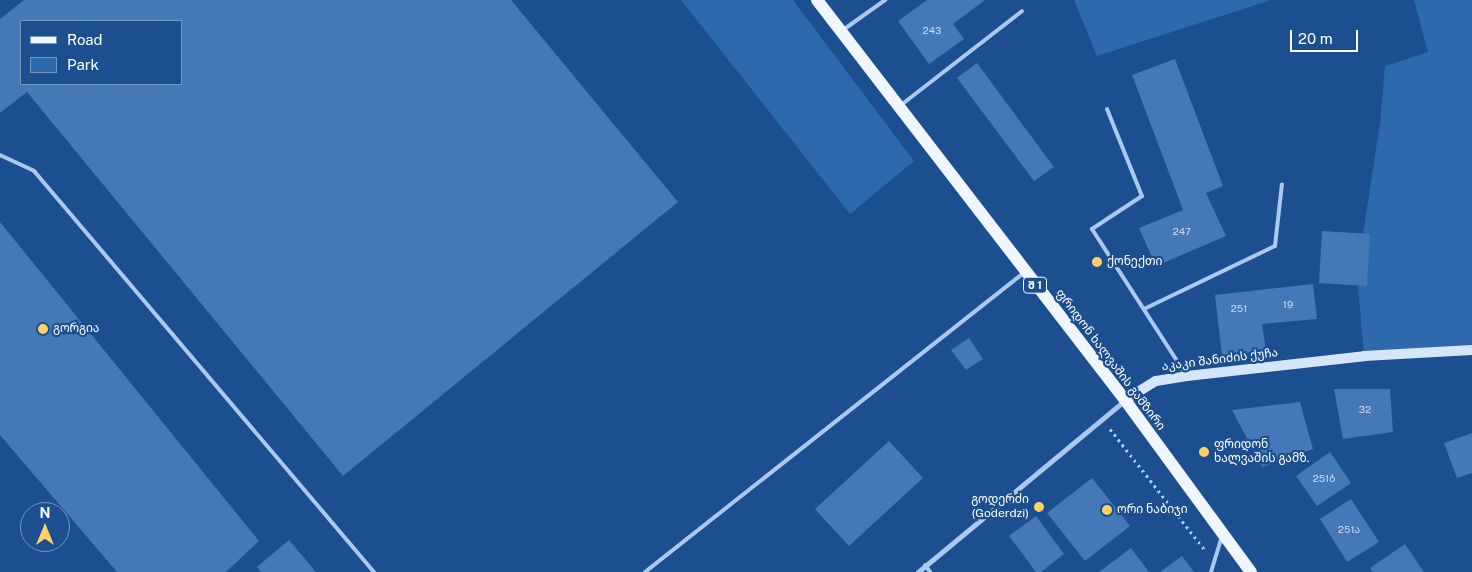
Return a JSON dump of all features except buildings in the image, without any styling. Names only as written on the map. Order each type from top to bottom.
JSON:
[{"type":"main road","name":"ფრიდონ ხალვაშის გამზირი","points":[[818,0],[1125,400],[1251,572]]},
{"type":"street","name":"აკაკი შანიძის ქუჩა","points":[[918,572],[1102,418],[1125,400],[1156,381],[1364,356],[1472,350]]},
{"type":"lane","points":[[841,31],[886,0]]},
{"type":"lane","points":[[898,106],[1022,12]]},
{"type":"lane","points":[[1107,109],[1142,196],[1092,229],[1187,376]]},
{"type":"lane","points":[[0,155],[34,171],[374,572]]},
{"type":"lane","points":[[1144,309],[1275,246],[1282,184]]},
{"type":"lane","points":[[645,572],[1025,272]]},
{"type":"lane","points":[[1211,572],[1216,563],[1223,535]]},
{"type":"lane","points":[[925,565],[930,572]]},
{"type":"path","points":[[1102,418],[1216,563]]},
{"type":"green space","points":[[681,0],[793,0],[914,161],[850,214]]},
{"type":"green space","points":[[1074,0],[1271,0],[1097,56]]},
{"type":"green space","points":[[1414,0],[1472,0],[1472,350],[1364,356],[1357,274],[1380,123],[1385,66],[1428,52]]},
{"type":"place","name":"ქონექთი","points":[[1097,262]]},
{"type":"place","name":"გორგია","points":[[43,329]]},
{"type":"place","name":"ფრიდონ ხალვაშის გამზ.","points":[[1204,452]]},
{"type":"place","name":"გოდერძი (Goderdzi)","points":[[1039,507]]},
{"type":"place","name":"ორი ნაბიჯი","points":[[1107,510]]}]
